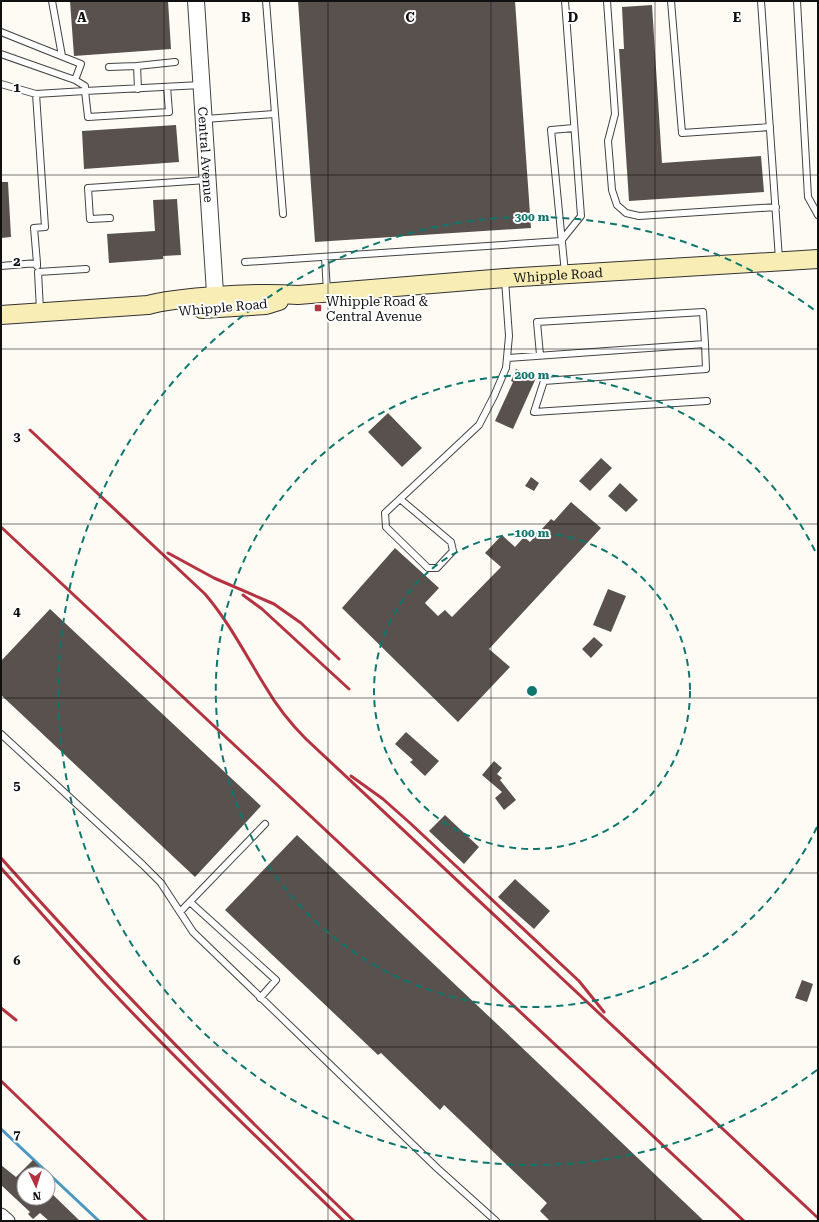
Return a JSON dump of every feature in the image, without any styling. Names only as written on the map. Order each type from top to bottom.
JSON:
[{"type":"main road","name":"Whipple Road","points":[[1,315],[148,305],[170,312],[215,302],[266,305],[298,295],[505,278],[818,259]]},
{"type":"street","name":"Central Avenue","points":[[196,1],[215,302]]},
{"type":"street","points":[[1,1215],[8,1221]]},
{"type":"lane","points":[[52,1],[62,56]]},
{"type":"lane","points":[[266,1],[283,214]]},
{"type":"lane","points":[[245,262],[561,241],[581,216],[564,1]]},
{"type":"lane","points":[[607,1],[614,114],[608,141],[612,190],[617,205],[626,213],[639,216],[776,207]]},
{"type":"lane","points":[[671,1],[682,133],[770,127]]},
{"type":"lane","points":[[761,1],[780,261]]},
{"type":"lane","points":[[796,1],[808,197],[818,215]]},
{"type":"lane","points":[[1,32],[81,64],[75,80]]},
{"type":"lane","points":[[1,54],[75,80],[85,86],[88,117],[169,112],[167,87]]},
{"type":"lane","points":[[109,67],[175,62]]},
{"type":"lane","points":[[136,66],[138,89]]},
{"type":"lane","points":[[1,84],[36,94],[201,85]]},
{"type":"lane","points":[[36,94],[45,227],[34,228],[40,312]]},
{"type":"lane","points":[[204,119],[274,114]]},
{"type":"lane","points":[[565,275],[551,130],[574,128]]},
{"type":"lane","points":[[110,218],[90,219],[88,188],[207,180]]},
{"type":"lane","points":[[326,257],[327,293]]},
{"type":"lane","points":[[1,266],[37,263]]},
{"type":"lane","points":[[38,272],[86,269]]},
{"type":"lane","points":[[400,499],[451,542],[453,551],[437,568],[428,568],[386,527],[385,513],[479,425],[506,368],[509,336],[505,278]]},
{"type":"lane","points":[[540,355],[537,322],[703,312],[706,369],[544,381],[534,412],[707,401]]},
{"type":"lane","points":[[507,358],[705,344]]},
{"type":"lane","points":[[1,734],[161,883],[193,932],[260,998],[437,1168],[496,1221]]},
{"type":"lane","points":[[180,912],[265,824]]},
{"type":"lane","points":[[190,902],[276,980],[260,998]]},
{"type":"building","points":[[70,1],[168,1],[171,49],[74,56]]},
{"type":"building","points":[[298,1],[515,1],[531,228],[315,242]]},
{"type":"building","points":[[652,5],[662,163],[761,156],[764,192],[629,201],[619,49],[624,49],[622,7]]},
{"type":"building","points":[[176,125],[179,162],[84,169],[82,131]]},
{"type":"building","points":[[1,182],[8,182],[11,237],[1,238]]},
{"type":"building","points":[[177,199],[181,255],[163,256],[163,259],[109,263],[107,234],[155,231],[153,200]]},
{"type":"building","points":[[516,369],[536,378],[513,429],[495,421],[513,382],[511,381]]},
{"type":"building","points":[[388,413],[422,448],[402,467],[368,432]]},
{"type":"building","points":[[601,458],[612,468],[590,491],[579,481]]},
{"type":"building","points":[[531,477],[539,483],[534,491],[525,486]]},
{"type":"building","points":[[620,483],[638,500],[626,512],[608,496]]},
{"type":"building","points":[[571,502],[601,528],[489,649],[510,667],[458,722],[342,608],[395,548],[439,588],[425,603],[438,616],[445,610],[452,617],[501,567],[485,553],[502,535],[515,547],[524,537],[530,542],[551,519],[554,521]]},
{"type":"building","points":[[608,589],[626,596],[611,632],[593,625]]},
{"type":"building","points":[[50,609],[261,806],[195,877],[1,695],[1,661]]},
{"type":"building","points":[[594,637],[603,645],[591,658],[582,649]]},
{"type":"building","points":[[406,732],[439,761],[425,776],[410,762],[413,760],[395,744]]},
{"type":"building","points":[[494,761],[502,768],[497,774],[502,778],[500,780],[516,800],[504,810],[495,798],[502,792],[482,775]]},
{"type":"building","points":[[445,815],[479,847],[464,864],[429,831]]},
{"type":"building","points":[[297,835],[704,1221],[550,1221],[540,1211],[547,1203],[444,1105],[440,1110],[381,1053],[378,1055],[225,910]]},
{"type":"building","points":[[515,879],[550,911],[534,929],[498,897]]},
{"type":"building","points":[[802,980],[813,984],[807,1002],[795,998]]},
{"type":"building","points":[[33,1160],[39,1166],[27,1166]]},
{"type":"building","points":[[1,1165],[16,1177],[16,1199],[1,1185]]},
{"type":"building","points":[[56,1198],[80,1221],[49,1221],[40,1213],[33,1219],[28,1214],[30,1212],[24,1206],[56,1206]]},
{"type":"waterway","points":[[1,1129],[99,1221]]},
{"type":"railway","points":[[30,430],[205,594],[229,627],[274,700],[306,739],[818,1218]]},
{"type":"railway","points":[[1,527],[744,1221]]},
{"type":"railway","points":[[168,553],[214,578],[274,604],[301,623],[339,659]]},
{"type":"railway","points":[[243,595],[262,609],[349,689]]},
{"type":"railway","points":[[351,776],[383,799],[410,823],[579,981],[604,1012]]},
{"type":"railway","points":[[1,858],[130,998],[263,1133],[354,1221]]},
{"type":"railway","points":[[1,868],[91,969],[162,1044],[344,1221]]},
{"type":"railway","points":[[1,1008],[16,1020]]},
{"type":"railway","points":[[1,1081],[147,1221]]},
{"type":"place","name":"Whipple Road & Central Avenue","points":[[318,308]]}]
